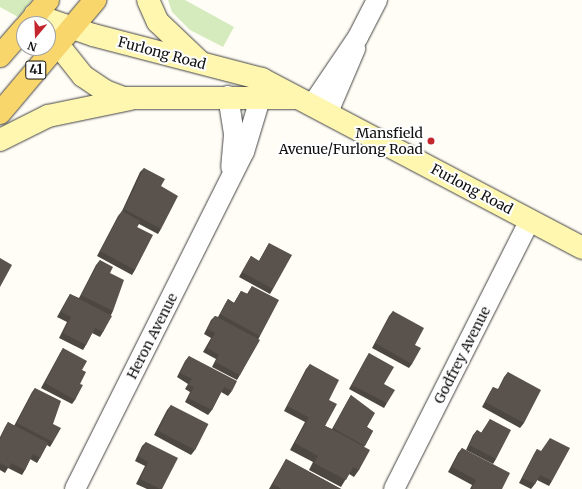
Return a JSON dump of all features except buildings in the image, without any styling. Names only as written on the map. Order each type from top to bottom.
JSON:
[{"type":"main road","name":"41","points":[[56,19],[95,0]]},
{"type":"main road","name":"41","points":[[0,56],[16,45]]},
{"type":"main road","name":"41","points":[[0,112],[28,56]]},
{"type":"street","points":[[148,0],[158,22],[203,65]]},
{"type":"street","points":[[313,105],[350,67],[358,37],[377,0]]},
{"type":"street","name":"Furlong Road","points":[[56,28],[262,79],[582,248]]},
{"type":"street","name":"Furlong Road","points":[[56,40],[89,81],[113,95],[131,99],[228,96],[313,105]]},
{"type":"street","name":"Heron Avenue","points":[[228,96],[234,135],[228,183]]},
{"type":"street","points":[[0,140],[48,116],[131,99]]},
{"type":"street","name":"Heron Avenue","points":[[75,489],[244,152],[260,99]]},
{"type":"street","name":"Godfrey Avenue","points":[[394,489],[530,220]]},
{"type":"green space","points":[[0,0],[32,0],[19,16],[0,7]]},
{"type":"green space","points":[[168,0],[185,0],[234,27],[223,47],[190,30],[172,12]]},
{"type":"place","name":"Mansfield Avenue/Furlong Road","points":[[431,141]]}]
